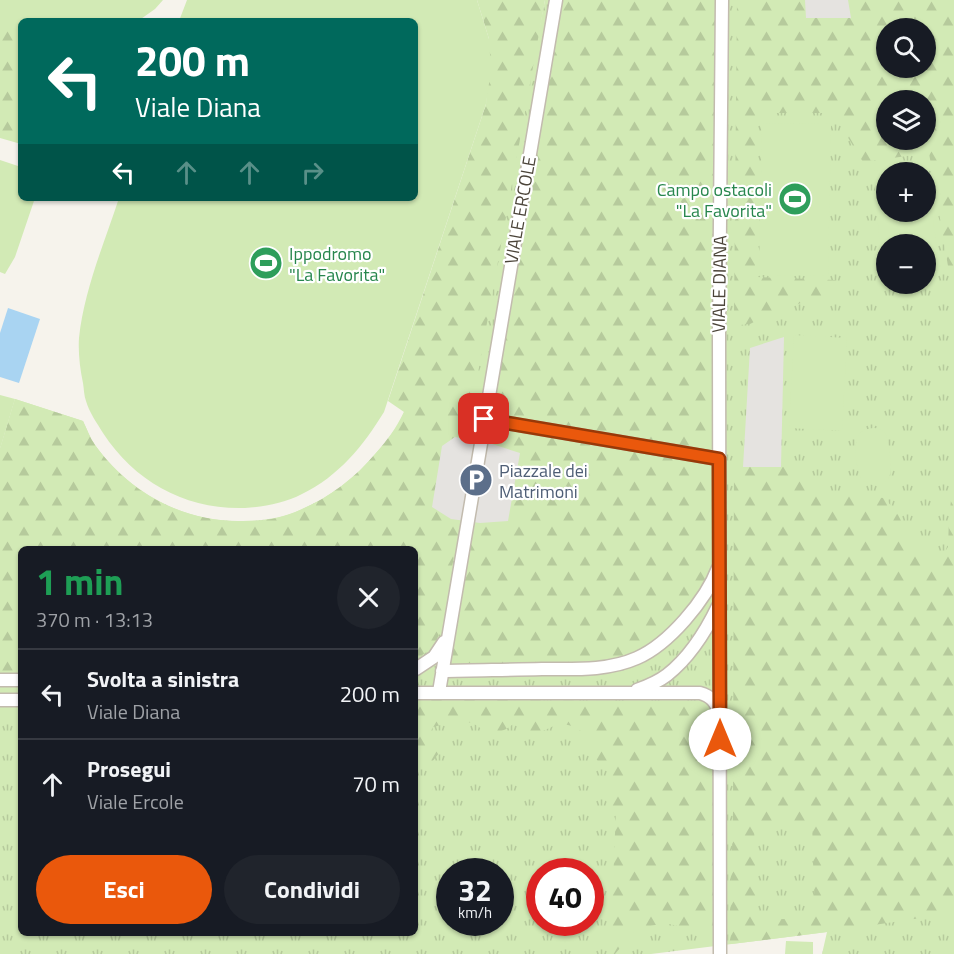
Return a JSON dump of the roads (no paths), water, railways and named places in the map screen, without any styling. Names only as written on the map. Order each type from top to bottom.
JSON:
[{"type":"street","name":"VIALE ERCOLE","points":[[439,692],[556,0]]},
{"type":"street","name":"VIALE DIANA","points":[[720,716],[719,320],[722,0]]},
{"type":"street","points":[[484,419],[719,459]]},
{"type":"street","name":"VIALE DIANA","points":[[442,671],[582,669],[609,667],[635,659],[660,645],[674,632],[705,593],[720,565]]},
{"type":"street","name":"VIALE DIANA","points":[[631,693],[653,684],[679,664],[702,636],[720,602]]},
{"type":"street","points":[[418,668],[434,657],[442,647],[447,635]]},
{"type":"street","points":[[0,680],[18,680]]},
{"type":"street","name":"VIALE DIANA","points":[[418,693],[700,693],[706,694],[715,703],[720,716]]},
{"type":"street","points":[[0,700],[18,699]]},
{"type":"street","points":[[720,716],[720,954]]},
{"type":"water","points":[[8,308],[40,319],[19,383],[0,377],[0,333]]},
{"type":"place","name":"Campo ostacoli \"La Favorita\"","points":[[795,199]]},
{"type":"place","name":"Ippodromo \"La Favorita\"","points":[[266,263]]},
{"type":"place","name":"Piazzale dei Matrimoni","points":[[476,480]]}]
